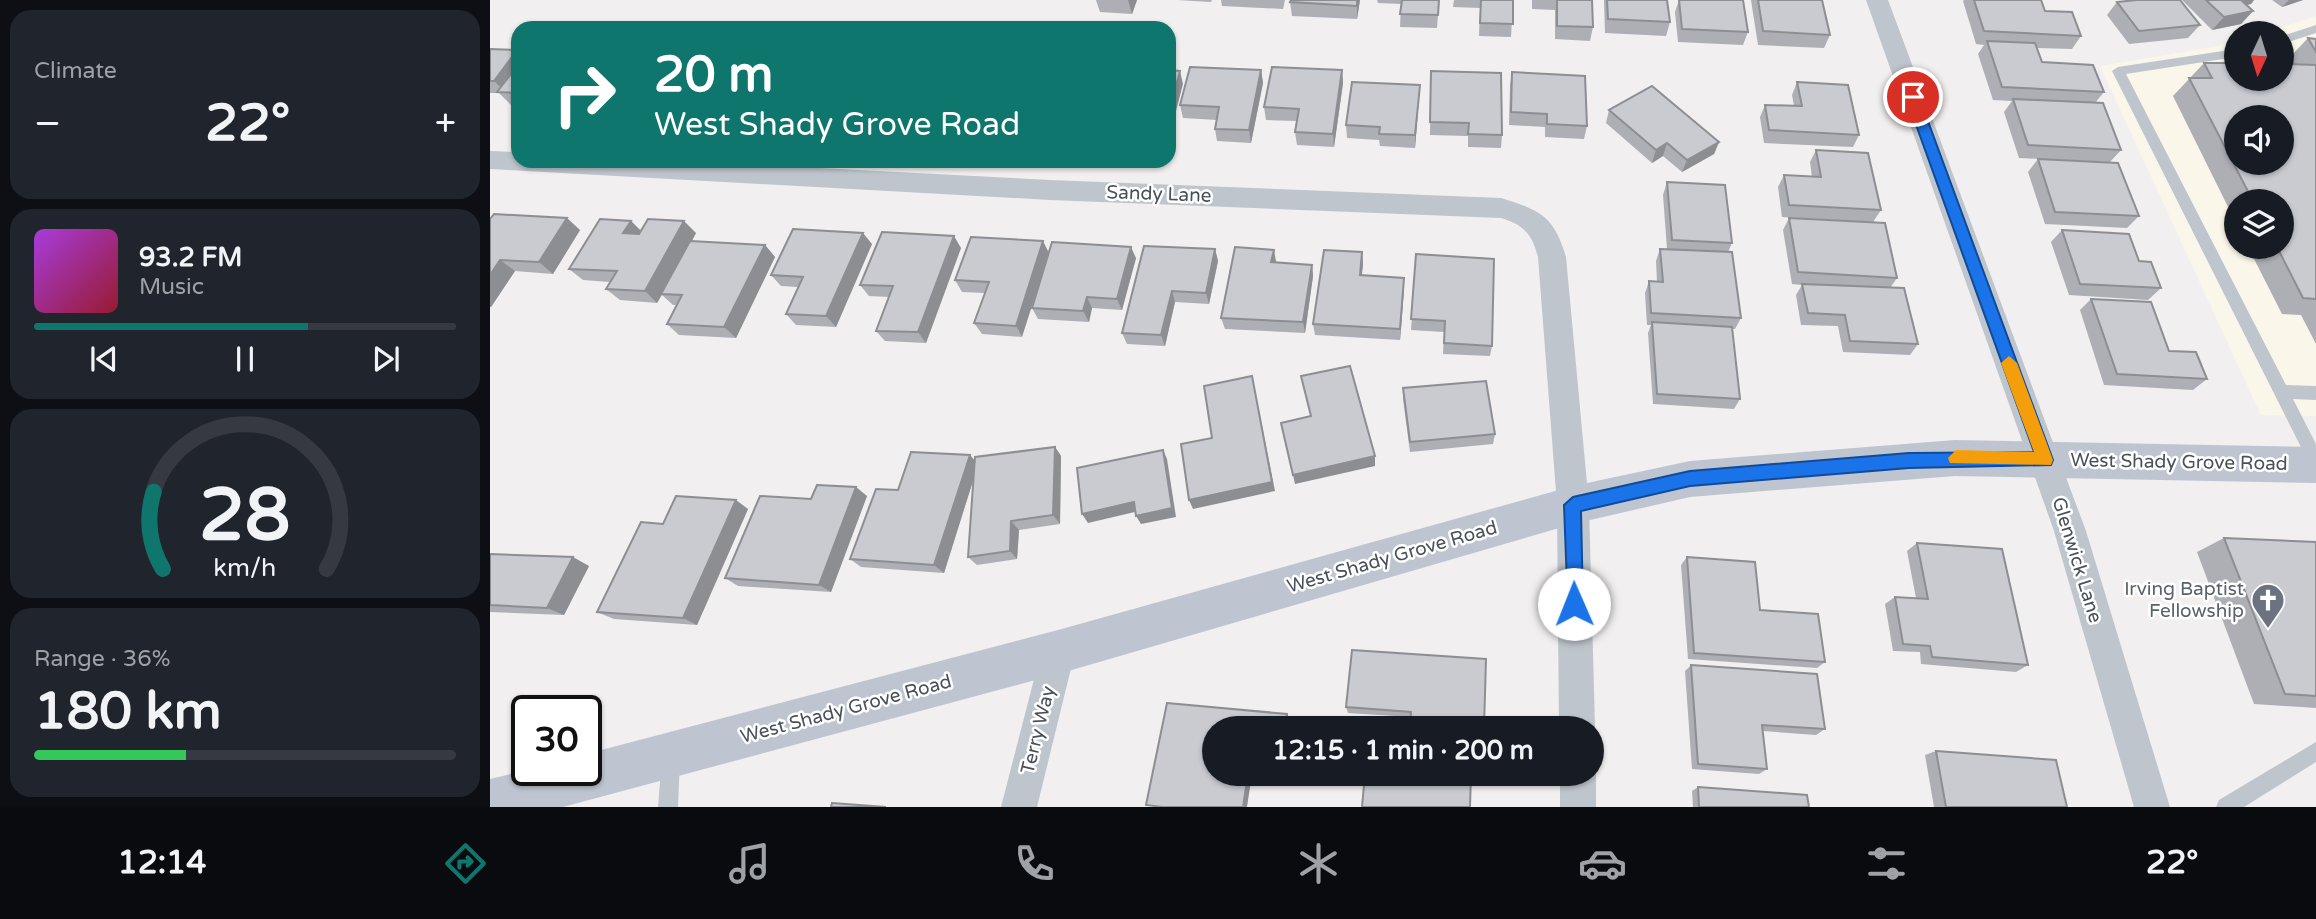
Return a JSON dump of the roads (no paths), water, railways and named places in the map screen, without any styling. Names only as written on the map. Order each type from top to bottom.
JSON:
[{"type":"main road","name":"West Shady Grove Road","points":[[490,803],[1058,652],[1573,505],[1690,479],[1916,460],[2316,466]]},
{"type":"street","name":"Glenwick Lane","points":[[1877,0],[2070,531],[2152,807]]},
{"type":"street","name":"Sandy Lane","points":[[490,160],[511,161]]},
{"type":"street","name":"Sandy Lane","points":[[639,168],[1050,190],[1501,208],[1533,217],[1546,235],[1552,257],[1573,505],[1577,716]]},
{"type":"street","name":"Terry Way","points":[[1018,807],[1058,652]]},
{"type":"street","points":[[1578,786],[1578,807]]},
{"type":"lane","points":[[2294,36],[2316,29]]},
{"type":"lane","points":[[2224,55],[2118,71],[2316,460]]},
{"type":"lane","points":[[2282,392],[2316,393]]},
{"type":"lane","points":[[2226,807],[2316,751]]},
{"type":"lane","points":[[668,807],[671,755]]},
{"type":"place","name":"Irving Baptist Fellowship","points":[[2268,630]]}]
